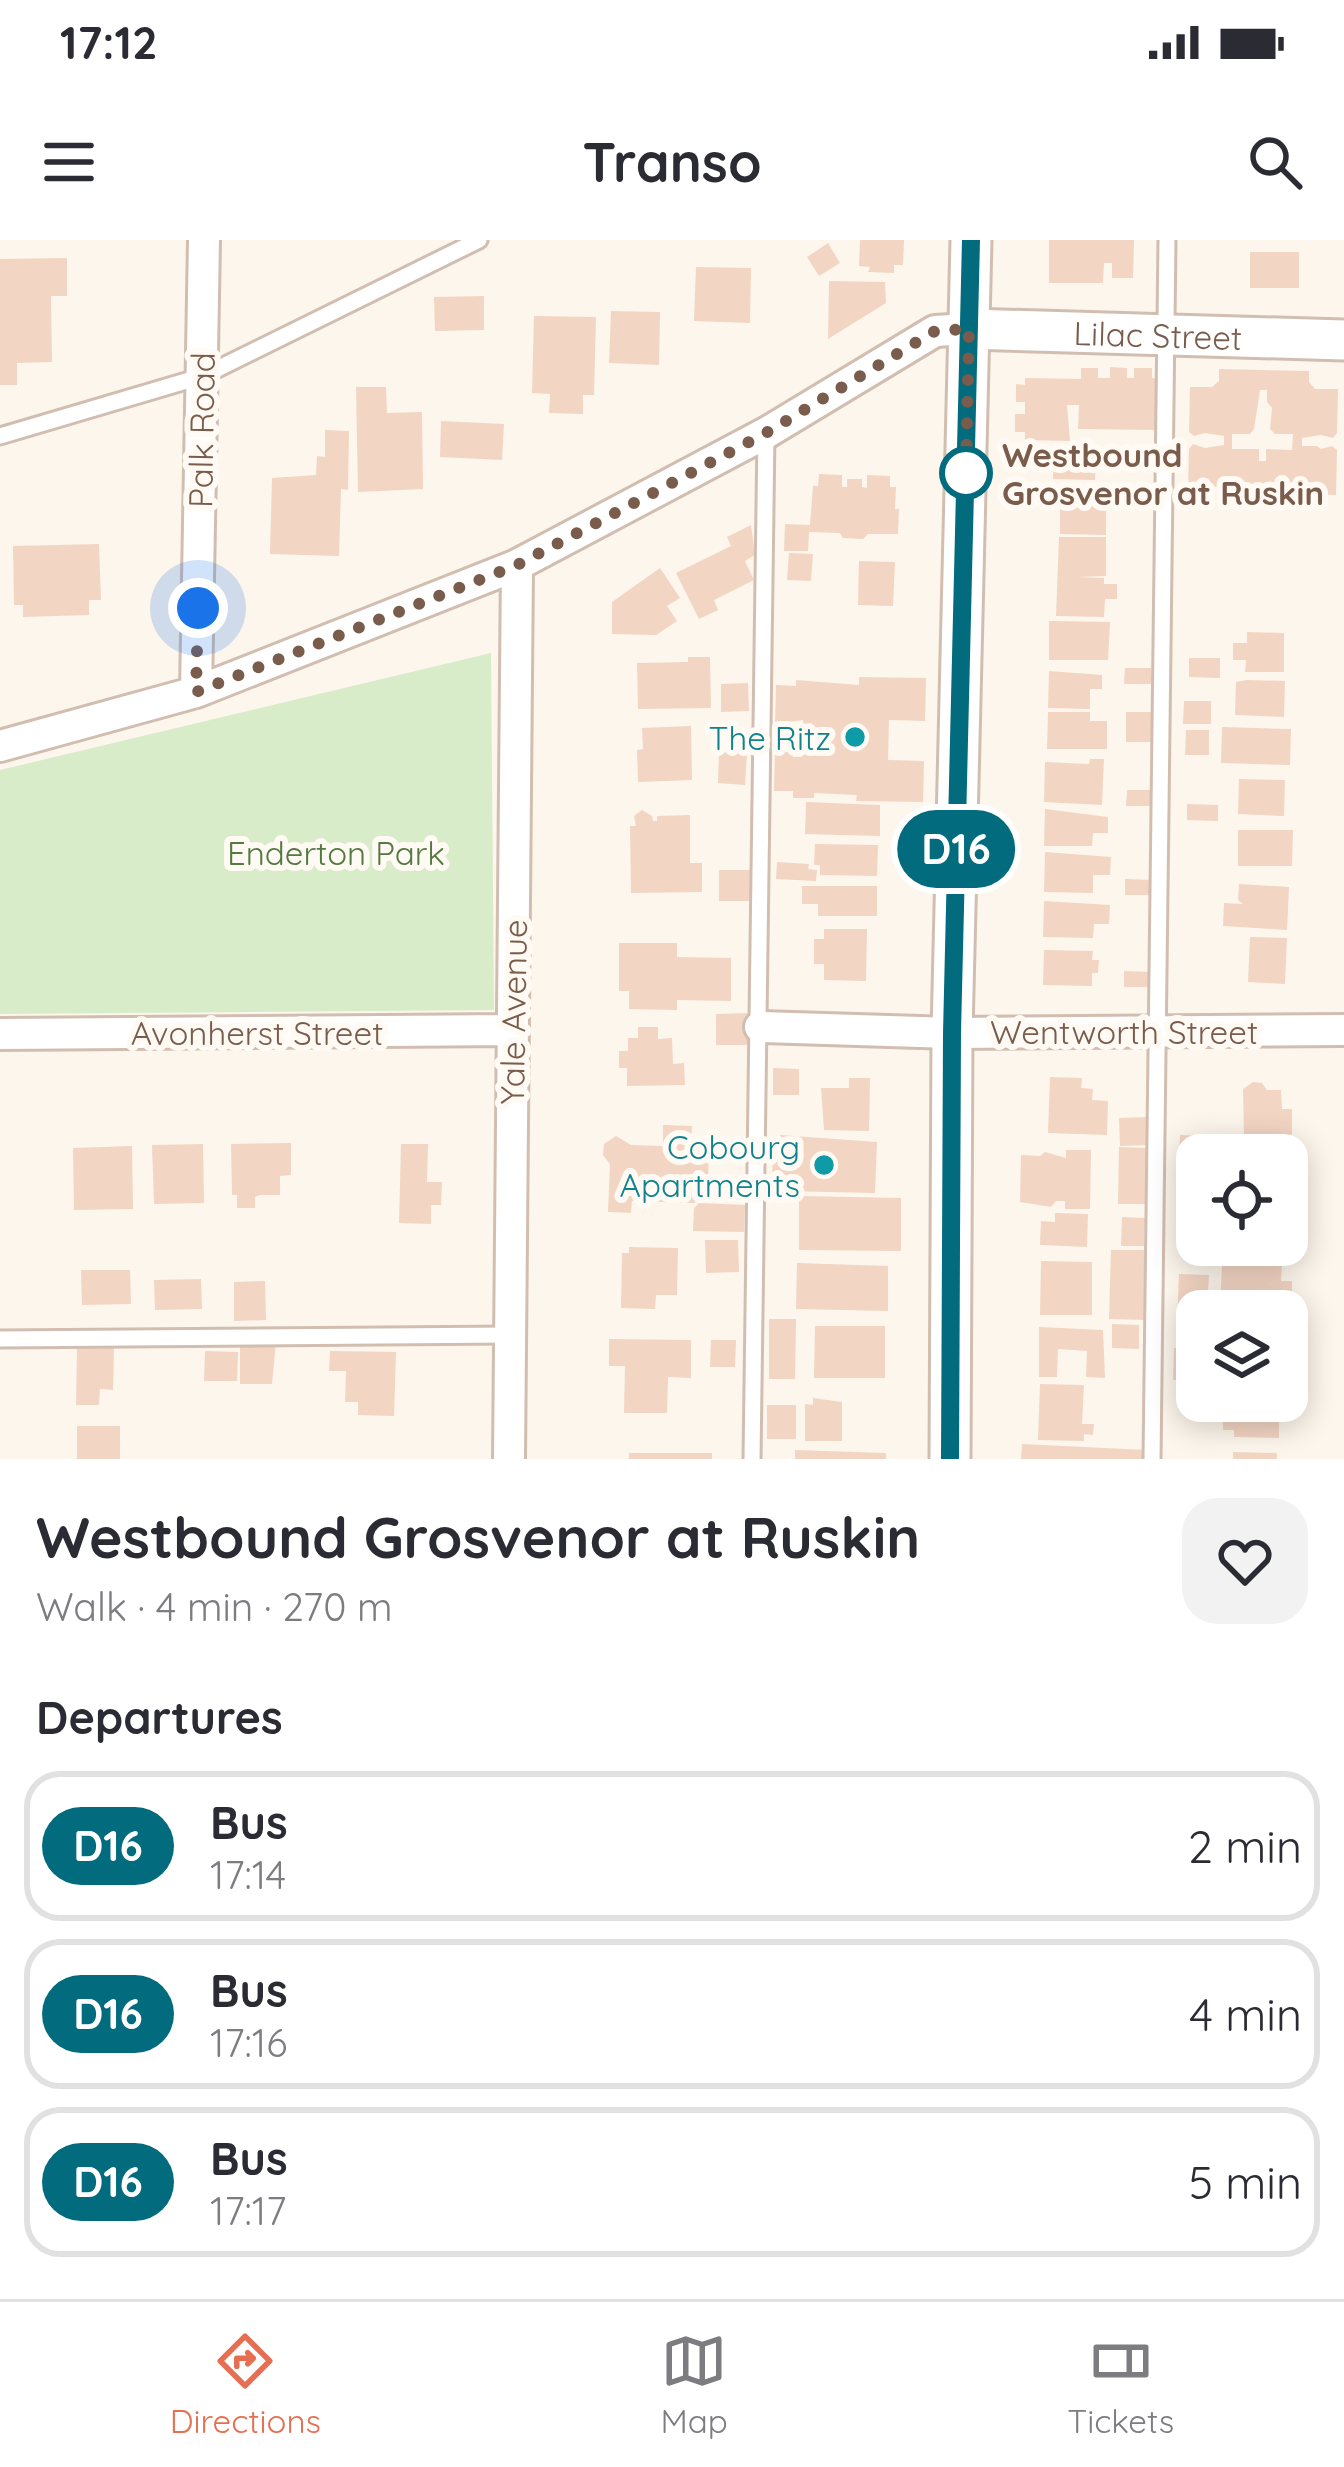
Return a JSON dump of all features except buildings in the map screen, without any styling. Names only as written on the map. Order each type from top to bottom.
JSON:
[{"type":"street","name":"Palk Road","points":[[196,692],[204,240]]},
{"type":"street","points":[[950,1459],[952,1033],[971,240]]},
{"type":"street","points":[[0,746],[196,692],[517,565],[766,433],[935,331],[969,329]]},
{"type":"street","name":"Lilac Street","points":[[969,329],[1344,340]]},
{"type":"street","name":"Yale Avenue","points":[[509,1459],[517,565]]},
{"type":"street","name":"Wentworth Street","points":[[760,1028],[952,1033],[1344,1030]]},
{"type":"street","name":"Avonherst Street","points":[[0,1034],[513,1030]]},
{"type":"lane","points":[[0,436],[203,376],[479,240]]},
{"type":"lane","points":[[1152,1459],[1167,240]]},
{"type":"lane","points":[[752,1459],[766,433]]},
{"type":"lane","points":[[0,1339],[510,1335]]},
{"type":"green space","name":"Enderton Park","points":[[491,653],[494,1010],[0,1014],[0,770]]},
{"type":"bus line","name":"D16","points":[[950,1459],[952,1033],[971,240]]},
{"type":"place","name":"Westbound Grosvenor at Ruskin","points":[[966,473]]},
{"type":"place","name":"The Ritz","points":[[855,737]]},
{"type":"place","name":"Cobourg Apartments","points":[[824,1165]]},
{"type":"route","points":[[198,608],[196,692],[517,565],[766,433],[935,331],[969,329],[966,473]]}]
